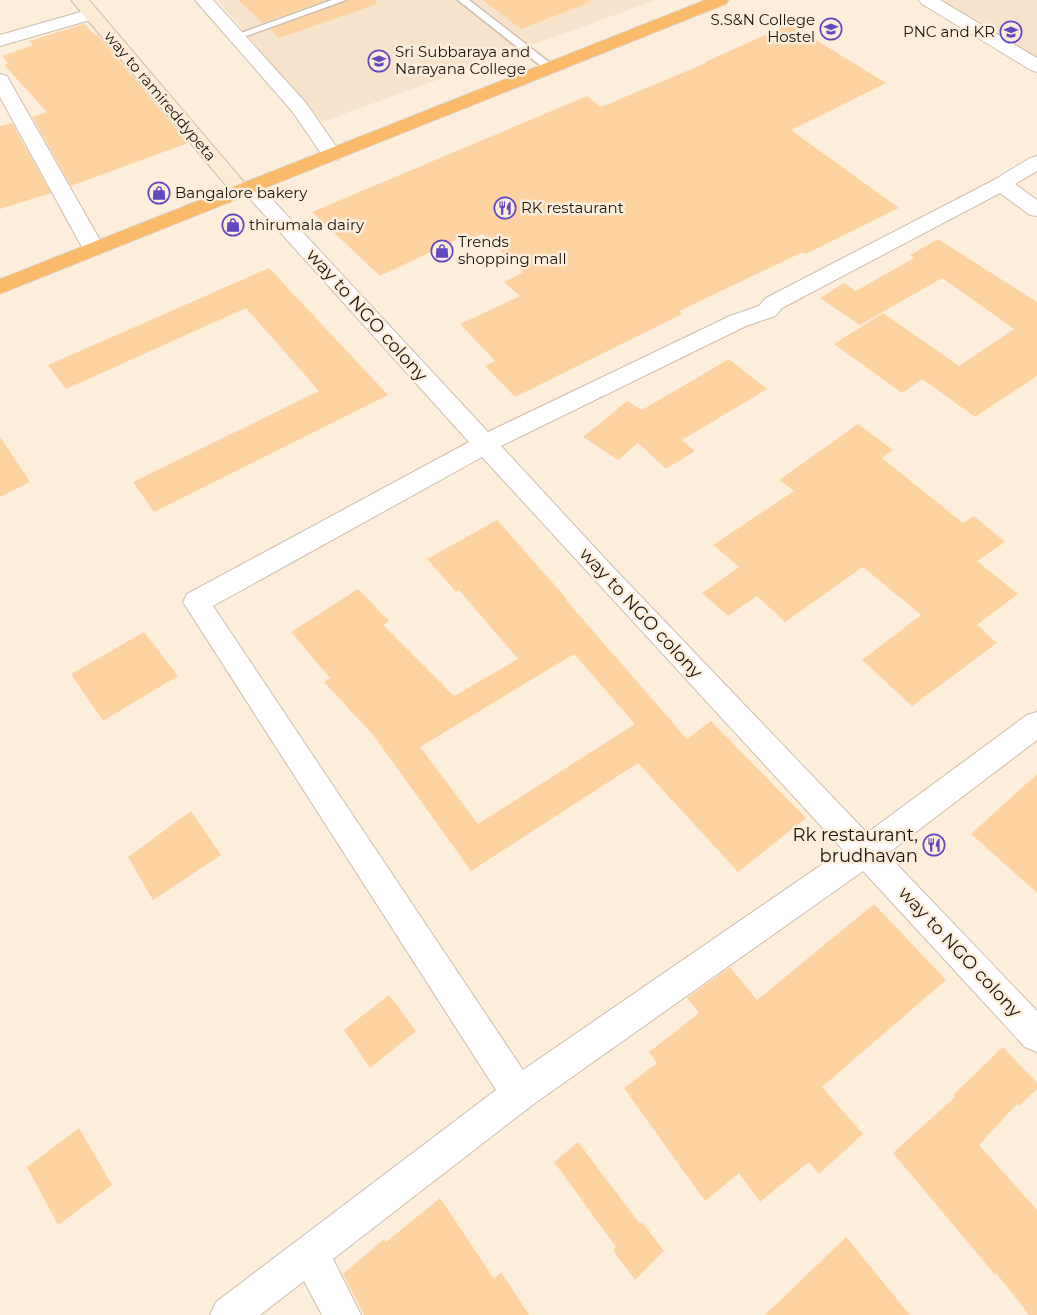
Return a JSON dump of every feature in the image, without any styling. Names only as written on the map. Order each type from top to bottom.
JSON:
[{"type":"highway","points":[[1,285],[720,0]]},
{"type":"street","points":[[204,0],[299,107],[332,155]]},
{"type":"street","points":[[928,0],[1037,66]]},
{"type":"street","points":[[0,41],[85,7]]},
{"type":"street","name":"way to ramireddypeta","points":[[85,7],[245,189]]},
{"type":"street","points":[[0,80],[94,248]]},
{"type":"street","points":[[519,1094],[196,602],[486,444],[738,321],[766,311],[774,303],[1001,184],[1037,162]]},
{"type":"street","points":[[1001,184],[1037,210]]},
{"type":"street","name":"way to NGO colony","points":[[245,189],[486,444],[1037,1035]]},
{"type":"street","points":[[229,1315],[519,1094],[865,852],[1037,724]]},
{"type":"street","points":[[310,1253],[342,1315]]},
{"type":"lane","points":[[235,37],[341,0]]},
{"type":"lane","points":[[463,0],[550,68]]},
{"type":"shaded area","name":"Sri Subbaraya and Narayana College","points":[[217,0],[656,0],[322,122]]},
{"type":"shaded area","name":"PNC and KR","points":[[934,0],[1037,0],[1037,63]]},
{"type":"building","points":[[238,0],[326,0],[263,23]]},
{"type":"building","points":[[348,0],[376,0],[377,4],[279,38],[270,29]]},
{"type":"building","points":[[483,0],[590,0],[591,2],[521,29]]},
{"type":"building","points":[[84,24],[95,35],[97,34],[188,143],[71,186],[32,117],[47,112],[4,65],[8,63],[2,56],[33,45],[29,41]]},
{"type":"building","points":[[790,24],[886,83],[791,130],[899,208],[806,254],[803,252],[679,311],[682,314],[515,397],[485,366],[495,361],[460,324],[520,296],[504,282],[523,272],[482,234],[462,243],[458,239],[380,276],[312,212],[587,96],[601,107],[706,63]]},
{"type":"building","points":[[12,123],[51,193],[0,209],[0,126]]},
{"type":"building","points":[[938,239],[1037,302],[1037,376],[975,417],[922,379],[902,393],[834,344],[883,313],[959,366],[1014,329],[942,278],[860,325],[820,298],[844,283],[856,291],[914,258],[910,255]]},
{"type":"building","points":[[269,268],[388,395],[154,512],[133,482],[319,391],[246,308],[66,389],[48,365]]},
{"type":"building","points":[[729,359],[767,389],[682,440],[695,451],[666,469],[638,443],[618,460],[583,437],[627,401],[642,410]]},
{"type":"building","points":[[858,424],[893,450],[882,458],[963,523],[974,516],[1005,542],[977,561],[1018,594],[977,625],[997,643],[912,706],[862,660],[921,615],[863,567],[785,622],[757,596],[728,616],[702,593],[739,567],[713,545],[794,491],[779,480]]},
{"type":"building","points":[[0,437],[30,482],[0,497]]},
{"type":"building","points":[[497,520],[687,739],[711,721],[806,818],[738,872],[638,763],[471,871],[374,736],[324,682],[330,678],[291,632],[358,589],[389,621],[383,625],[454,696],[518,659],[459,590],[456,592],[427,559]],"holes":[[[574,654],[635,724],[478,824],[420,747]]]},
{"type":"building","points":[[144,632],[178,676],[103,721],[71,674]]},
{"type":"building","points":[[1037,774],[1037,893],[971,834]]},
{"type":"building","points":[[191,811],[221,855],[153,900],[128,857]]},
{"type":"building","points":[[874,904],[946,980],[822,1087],[863,1134],[819,1174],[809,1162],[760,1202],[739,1173],[705,1201],[624,1088],[657,1063],[649,1052],[699,1013],[687,998],[730,967],[757,1000]]},
{"type":"building","points":[[389,995],[416,1031],[370,1068],[344,1030]]},
{"type":"building","points":[[1003,1047],[1037,1083],[1037,1089],[1019,1106],[1017,1104],[979,1145],[1037,1210],[1037,1315],[1029,1315],[996,1273],[995,1275],[893,1153],[955,1097],[953,1095]]},
{"type":"building","points":[[79,1128],[112,1185],[58,1225],[27,1167]]},
{"type":"building","points":[[578,1142],[640,1224],[642,1222],[664,1251],[635,1280],[613,1250],[616,1247],[554,1162]]},
{"type":"building","points":[[440,1198],[494,1279],[501,1272],[529,1315],[364,1315],[343,1274],[384,1239],[386,1242]]},
{"type":"building","points":[[846,1237],[910,1315],[765,1315]]},
{"type":"place","name":"S.S&N College Hostel","points":[[831,29]]},
{"type":"place","name":"PNC and KR","points":[[1011,32]]},
{"type":"place","name":"Sri Subbaraya and Narayana College","points":[[379,61]]},
{"type":"place","name":"Bangalore bakery","points":[[159,193]]},
{"type":"place","name":"RK restaurant","points":[[505,208]]},
{"type":"place","name":"thirumala dairy","points":[[233,225]]},
{"type":"place","name":"Trends shopping mall","points":[[442,251]]},
{"type":"place","name":"Rk restaurant, brudhavan","points":[[934,845]]}]
